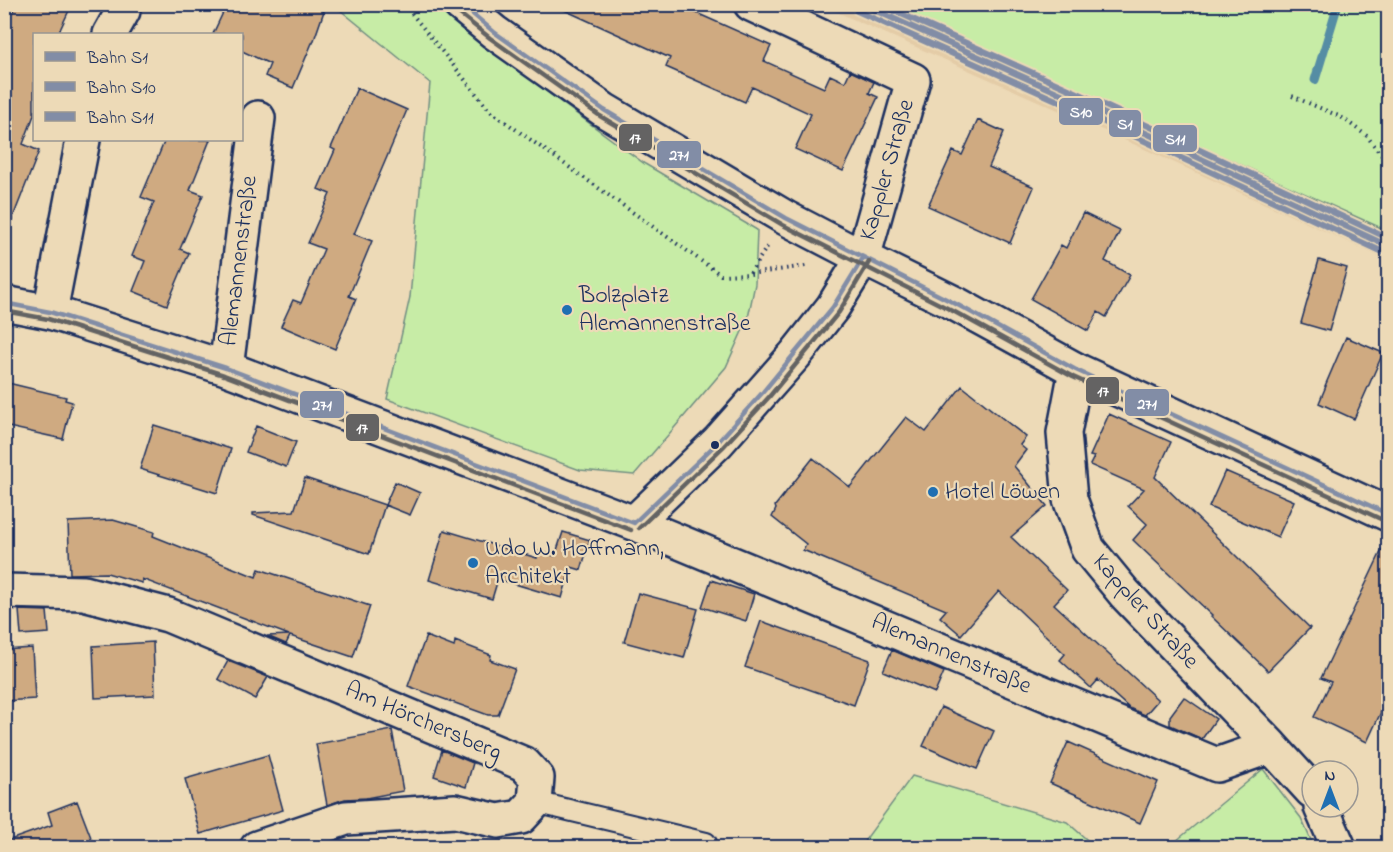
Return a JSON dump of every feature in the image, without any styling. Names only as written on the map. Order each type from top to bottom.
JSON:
[{"type":"street","name":"Kappler Straße","points":[[459,4],[494,32],[604,110],[786,218],[956,304],[1076,370],[1064,434],[1070,499],[1088,549],[1125,594],[1300,779]]},
{"type":"street","name":"Kappler Straße","points":[[751,4],[913,80],[863,258]]},
{"type":"street","name":"Alemannenstraße","points":[[226,368],[258,118]]},
{"type":"street","points":[[50,312],[83,141]]},
{"type":"street","points":[[634,523],[718,442],[769,385],[833,308],[863,258]]},
{"type":"street","name":"Alemannenstraße","points":[[4,303],[50,312],[226,368],[634,523],[1217,765],[1270,746]]},
{"type":"street","points":[[1076,370],[1389,514]]},
{"type":"street","name":"Am Hörchersberg","points":[[4,591],[84,593],[168,615],[524,764],[537,778],[535,802]]},
{"type":"street","points":[[257,848],[346,818],[455,811],[498,820],[521,817],[535,802]]},
{"type":"street","points":[[1326,819],[1339,848]]},
{"type":"lane","points":[[535,802],[706,843]]},
{"type":"path","points":[[404,4],[490,111],[721,275],[750,274],[807,266]]},
{"type":"path","points":[[1292,96],[1341,117],[1367,136],[1389,164]]},
{"type":"shaded area","points":[[821,5],[886,5],[1085,93],[1388,231],[1388,260],[1074,117]]},
{"type":"green space","points":[[334,5],[435,5],[645,164],[757,230],[755,284],[748,318],[726,367],[634,475],[580,470],[387,399],[410,297],[430,83]]},
{"type":"green space","points":[[886,5],[1388,5],[1388,231]]},
{"type":"green space","points":[[1263,769],[1300,817],[1314,847],[1181,847],[1176,841]]},
{"type":"green space","points":[[912,776],[1067,822],[1095,847],[860,847]]},
{"type":"building","points":[[16,4],[72,4],[58,33],[33,33],[33,118],[23,144],[39,151],[6,235],[4,235],[4,30]]},
{"type":"building","points":[[227,4],[311,4],[324,11],[293,88],[265,76],[270,64],[243,51],[243,33],[213,33]]},
{"type":"building","points":[[551,4],[695,4],[692,11],[771,46],[764,61],[824,88],[830,75],[845,82],[850,71],[874,82],[869,93],[878,97],[843,171],[795,149],[811,114],[752,87],[745,102],[666,67],[670,58]]},
{"type":"building","points":[[357,88],[407,110],[354,234],[372,241],[349,296],[356,299],[335,349],[281,326],[293,300],[301,303],[324,249],[308,243],[330,194],[318,189],[335,150],[331,148]]},
{"type":"building","points":[[978,120],[1004,132],[989,167],[1034,187],[1010,243],[928,206],[953,151],[962,155]]},
{"type":"building","points":[[165,141],[210,141],[190,190],[203,195],[180,249],[189,253],[167,305],[133,291],[145,261],[132,256],[154,202],[141,197]]},
{"type":"building","points":[[1083,213],[1120,231],[1105,261],[1130,275],[1106,317],[1098,312],[1088,331],[1031,299],[1061,245],[1066,248]]},
{"type":"building","points":[[1319,260],[1347,268],[1329,331],[1301,323]]},
{"type":"building","points":[[1346,337],[1383,353],[1354,419],[1319,403]]},
{"type":"building","points":[[4,382],[66,397],[65,400],[72,402],[63,439],[4,426]]},
{"type":"building","points":[[962,386],[1026,437],[1020,445],[1026,450],[1014,466],[1047,506],[1011,537],[1067,590],[1054,604],[1158,700],[1145,715],[1129,708],[1098,680],[1091,688],[1060,660],[1065,654],[999,591],[961,635],[940,617],[946,610],[803,550],[806,544],[772,517],[775,506],[813,458],[850,487],[906,417],[926,432]]},
{"type":"building","points":[[1109,414],[1171,442],[1155,477],[1310,628],[1268,671],[1133,540],[1147,524],[1128,506],[1144,489],[1090,465],[1094,457],[1090,456]]},
{"type":"building","points":[[154,425],[231,449],[217,493],[140,469]]},
{"type":"building","points":[[256,426],[296,442],[286,467],[246,452]]},
{"type":"building","points":[[1225,471],[1294,501],[1278,537],[1209,507]]},
{"type":"building","points":[[305,478],[385,505],[369,554],[253,515],[253,513],[294,511]]},
{"type":"building","points":[[395,482],[420,493],[410,515],[385,505]]},
{"type":"building","points":[[113,520],[154,532],[153,536],[256,577],[259,569],[370,606],[353,657],[290,636],[286,644],[267,636],[289,635],[142,579],[142,583],[107,573],[70,574],[68,522]]},
{"type":"building","points":[[444,530],[537,558],[539,551],[555,556],[563,532],[590,540],[581,570],[571,567],[562,598],[498,579],[492,599],[429,580]]},
{"type":"building","points":[[1389,535],[1389,715],[1381,712],[1367,742],[1314,717],[1331,682],[1321,678]]},
{"type":"building","points":[[711,580],[754,594],[746,621],[702,607]]},
{"type":"building","points":[[638,593],[698,609],[684,658],[624,642]]},
{"type":"building","points":[[19,610],[47,611],[49,633],[21,635]]},
{"type":"building","points":[[761,621],[870,660],[854,705],[745,667]]},
{"type":"building","points":[[426,636],[454,647],[455,641],[491,655],[490,660],[515,669],[498,715],[488,715],[408,686]]},
{"type":"building","points":[[153,642],[155,695],[95,698],[93,646]]},
{"type":"building","points":[[32,648],[35,699],[4,701],[4,650]]},
{"type":"building","points":[[892,650],[944,672],[935,693],[883,671]]},
{"type":"building","points":[[228,661],[268,677],[255,699],[218,679]]},
{"type":"building","points":[[1184,697],[1216,719],[1202,739],[1170,725],[1170,716]]},
{"type":"building","points":[[941,707],[994,731],[977,769],[923,746]]},
{"type":"building","points":[[392,730],[403,791],[366,798],[345,799],[327,805],[316,744]]},
{"type":"building","points":[[1068,742],[1158,782],[1140,823],[1050,783]]},
{"type":"building","points":[[442,750],[473,763],[466,787],[434,776]]},
{"type":"building","points":[[268,755],[283,810],[200,834],[185,779]]},
{"type":"building","points":[[77,801],[95,848],[4,848],[4,842],[52,825],[48,812]]},
{"type":"waterway","points":[[1315,80],[1338,4]]},
{"type":"rail line","name":"S1","points":[[861,4],[1077,101],[1388,246]]},
{"type":"rail line","name":"S11","points":[[879,4],[1080,94],[1388,238]]},
{"type":"rail line","name":"S10","points":[[857,11],[1074,108],[1385,253]]},
{"type":"transit line","name":"271","points":[[461,4],[494,32],[604,110],[786,218],[956,304],[1076,370],[1388,514]]},
{"type":"transit line","name":"17","points":[[455,10],[490,38],[600,116],[783,225],[953,311],[1073,377],[1385,521]]},
{"type":"transit line","name":"271","points":[[634,523],[718,442],[763,392],[833,307],[863,258]]},
{"type":"transit line","name":"17","points":[[639,528],[723,447],[769,397],[839,312],[869,262]]},
{"type":"transit line","name":"271","points":[[4,303],[50,312],[226,368],[634,523]]},
{"type":"transit line","name":"17","points":[[4,311],[48,319],[224,375],[631,530]]},
{"type":"place","name":"Bolzplatz Alemannenstraße","points":[[567,310]]},
{"type":"place","name":"Hotel Löwen","points":[[933,492]]},
{"type":"place","name":"Udo W. Hoffmann, Architekt","points":[[473,563]]}]
